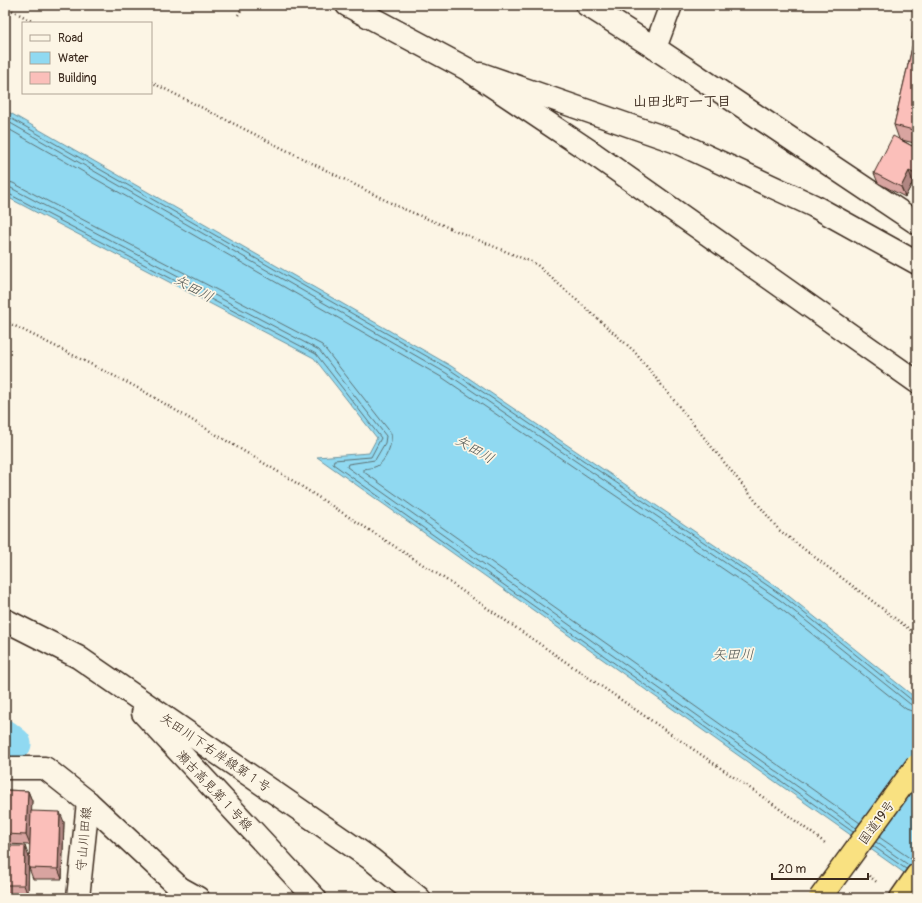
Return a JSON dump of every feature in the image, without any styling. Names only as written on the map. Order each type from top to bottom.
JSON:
[{"type":"highway","name":"国道19号","points":[[820,898],[917,765]]},
{"type":"highway","points":[[901,898],[917,875]]},
{"type":"street","points":[[347,5],[467,69],[594,154],[917,382]]},
{"type":"street","points":[[588,5],[917,223]]},
{"type":"street","points":[[655,48],[672,5]]},
{"type":"street","points":[[467,69],[674,141],[814,206],[917,263]]},
{"type":"street","name":"矢田川下右岸線第１号","points":[[5,620],[78,657],[371,859],[419,898]]},
{"type":"street","name":"瀬古高見第１号線","points":[[114,683],[315,898]]},
{"type":"street","name":"守山川田線","points":[[5,768],[45,768],[88,802],[78,898]]},
{"type":"street","points":[[88,802],[180,888],[198,898]]},
{"type":"path","points":[[238,15],[244,5]]},
{"type":"path","points":[[5,7],[34,22]]},
{"type":"path","points":[[152,83],[400,207],[536,264],[634,351],[779,530],[917,635]]},
{"type":"path","points":[[5,321],[140,389],[287,477],[478,602],[773,804],[829,846]]},
{"type":"path","points":[[866,874],[879,884]]},
{"type":"water","name":"矢田川","points":[[5,110],[451,366],[785,593],[917,699],[917,882],[317,457],[369,453],[377,438],[314,358],[5,196]]},
{"type":"building","points":[[917,14],[917,131],[894,125],[914,39],[912,39]]},
{"type":"building","points":[[893,136],[912,146],[915,142],[917,143],[917,175],[909,171],[901,187],[874,173]]},
{"type":"building","points":[[5,790],[28,791],[26,835],[5,834]]},
{"type":"building","points":[[31,811],[60,812],[58,869],[29,868]]},
{"type":"building","points":[[5,846],[25,846],[24,885],[5,885]]},
{"type":"waterway","points":[[5,736],[15,744]]},
{"type":"district","name":"山田北町一丁目","points":[[682,101]]}]
